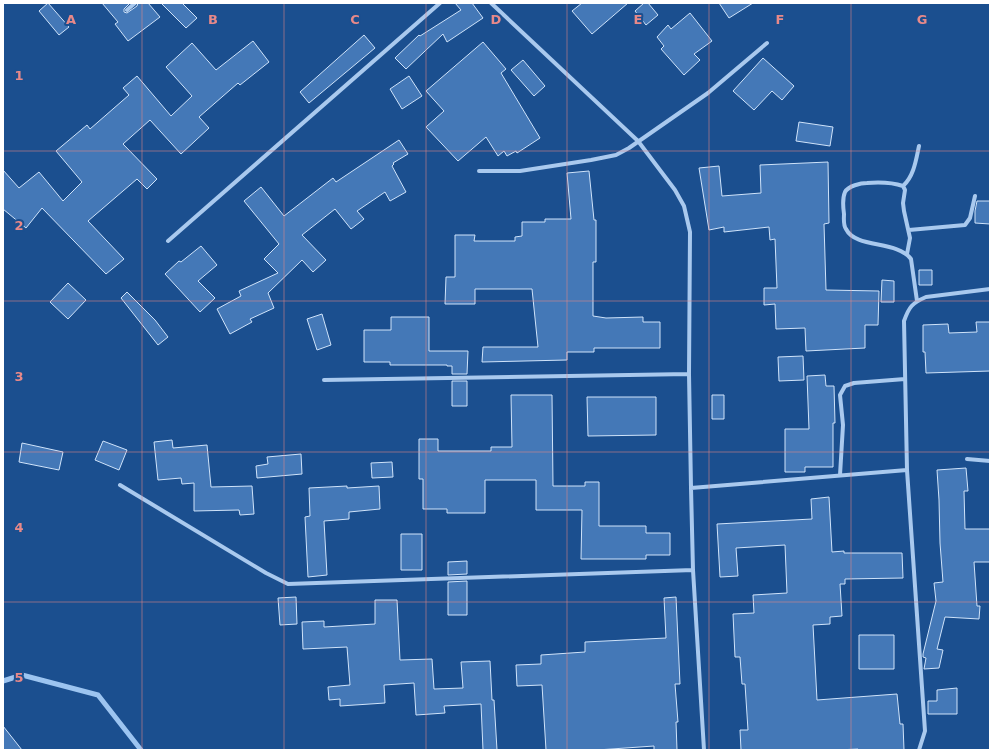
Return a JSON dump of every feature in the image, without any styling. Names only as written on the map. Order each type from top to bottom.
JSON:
[{"type":"street","points":[[127,10],[135,3]]},
{"type":"street","points":[[168,241],[440,3]]},
{"type":"street","points":[[492,3],[638,141],[675,190],[684,206],[690,232],[689,374],[693,570],[704,750]]},
{"type":"street","points":[[479,171],[520,171],[616,155],[629,148],[708,93],[767,43]]},
{"type":"street","points":[[903,186],[911,177],[919,146]]},
{"type":"street","points":[[903,186],[886,182],[863,183],[849,188],[845,192],[843,202],[845,228],[849,234],[856,238],[897,249],[907,254],[911,259],[917,301]]},
{"type":"street","points":[[903,186],[905,190],[903,203],[904,211],[910,238],[907,254]]},
{"type":"street","points":[[909,230],[965,225],[970,218],[974,196]]},
{"type":"street","points":[[920,750],[924,731],[907,470],[904,321],[909,308],[917,301],[926,297],[990,289]]},
{"type":"street","points":[[324,380],[689,374]]},
{"type":"street","points":[[840,475],[843,425],[840,395],[845,386],[854,383],[905,379]]},
{"type":"street","points":[[967,459],[990,461]]},
{"type":"street","points":[[691,488],[907,470]]},
{"type":"street","points":[[120,485],[273,577],[288,584],[693,570]]},
{"type":"building","points":[[48,3],[69,27],[59,35],[39,11]]},
{"type":"building","points":[[102,3],[130,3],[124,9],[124,12],[127,13],[137,6],[138,3],[148,3],[160,17],[128,41],[115,24],[118,22]]},
{"type":"building","points":[[161,3],[182,3],[197,18],[186,28]]},
{"type":"building","points":[[455,3],[472,3],[483,18],[447,42],[443,34],[406,69],[395,58],[419,35],[420,36],[461,10]]},
{"type":"building","points":[[582,3],[628,3],[592,34],[572,11]]},
{"type":"building","points":[[644,3],[648,3],[658,15],[646,25],[635,11]]},
{"type":"building","points":[[719,3],[753,3],[729,18]]},
{"type":"building","points":[[690,13],[712,41],[694,54],[700,60],[684,75],[661,49],[664,46],[657,37],[668,25],[671,29]]},
{"type":"building","points":[[364,35],[375,48],[309,103],[300,92]]},
{"type":"building","points":[[253,41],[269,62],[240,85],[238,83],[199,117],[209,128],[181,154],[150,120],[123,144],[157,179],[147,189],[137,179],[88,221],[124,259],[106,274],[42,208],[26,228],[3,209],[3,170],[19,188],[39,172],[63,201],[82,182],[56,151],[87,125],[90,129],[129,95],[123,88],[137,76],[171,116],[192,96],[166,67],[192,43],[216,70]]},
{"type":"building","points":[[483,42],[506,69],[501,73],[540,138],[517,153],[516,151],[507,156],[504,151],[498,156],[486,137],[458,161],[426,127],[444,111],[426,91]]},
{"type":"building","points":[[763,58],[794,86],[782,100],[772,91],[754,110],[733,91]]},
{"type":"building","points":[[523,60],[545,86],[534,96],[511,70]]},
{"type":"building","points":[[409,76],[422,96],[402,109],[390,89]]},
{"type":"building","points":[[799,122],[833,127],[830,146],[796,141]]},
{"type":"building","points":[[399,140],[408,154],[393,163],[394,164],[392,166],[406,192],[390,201],[385,192],[357,211],[364,219],[351,229],[335,209],[302,235],[326,260],[313,272],[302,260],[268,293],[274,308],[250,319],[252,322],[230,334],[217,309],[241,296],[239,291],[278,273],[264,259],[279,244],[244,201],[261,187],[284,216],[333,178],[336,182]]},
{"type":"building","points":[[828,162],[829,223],[824,224],[826,290],[879,291],[878,325],[865,325],[865,348],[806,351],[805,328],[776,329],[775,304],[764,305],[764,288],[777,288],[775,239],[770,240],[769,227],[724,232],[724,227],[709,230],[699,168],[719,166],[722,196],[761,193],[760,165]]},
{"type":"building","points":[[589,171],[594,220],[596,220],[596,262],[593,262],[593,316],[606,318],[643,317],[643,322],[660,322],[660,348],[594,348],[594,352],[567,352],[567,360],[482,362],[483,347],[538,347],[532,289],[475,289],[475,304],[445,304],[446,277],[455,277],[455,235],[475,235],[474,241],[515,241],[515,237],[522,236],[522,222],[545,222],[545,219],[571,219],[567,173]]},
{"type":"building","points":[[977,201],[990,201],[990,224],[975,223]]},
{"type":"building","points":[[201,246],[217,265],[198,281],[215,298],[200,312],[165,274],[179,261],[181,262]]},
{"type":"building","points":[[919,270],[932,270],[932,285],[919,285]]},
{"type":"building","points":[[882,280],[894,281],[894,302],[881,302]]},
{"type":"building","points":[[68,283],[86,300],[68,319],[50,302]]},
{"type":"building","points":[[127,292],[155,320],[168,337],[158,345],[121,298]]},
{"type":"building","points":[[322,314],[331,345],[317,350],[307,319]]},
{"type":"building","points":[[391,317],[429,317],[429,351],[468,351],[467,374],[452,374],[452,366],[447,365],[390,365],[390,362],[364,362],[364,330],[391,330]]},
{"type":"building","points":[[976,322],[990,322],[990,371],[926,373],[925,352],[923,352],[923,325],[948,324],[949,333],[977,332]]},
{"type":"building","points":[[803,356],[804,380],[779,381],[778,357]]},
{"type":"building","points":[[825,375],[826,386],[834,386],[835,423],[833,423],[833,467],[805,467],[805,472],[785,472],[785,429],[809,429],[807,376]]},
{"type":"building","points":[[452,381],[467,381],[467,406],[452,406]]},
{"type":"building","points":[[511,395],[552,395],[553,486],[585,486],[585,482],[599,482],[599,526],[646,526],[646,533],[670,533],[670,555],[646,555],[646,559],[581,559],[582,510],[536,510],[536,480],[485,480],[485,513],[447,513],[447,509],[423,509],[423,479],[419,479],[419,439],[438,439],[438,451],[491,451],[491,447],[512,447]]},
{"type":"building","points":[[712,395],[724,395],[724,419],[712,419]]},
{"type":"building","points":[[587,397],[656,397],[656,435],[588,436]]},
{"type":"building","points":[[172,440],[173,448],[207,445],[211,487],[252,486],[254,514],[240,515],[239,510],[194,511],[194,483],[182,484],[181,478],[158,480],[154,442]]},
{"type":"building","points":[[103,441],[127,450],[119,470],[95,460]]},
{"type":"building","points":[[22,443],[63,452],[59,470],[19,462]]},
{"type":"building","points":[[301,454],[302,474],[257,478],[256,466],[268,464],[267,457]]},
{"type":"building","points":[[392,462],[393,477],[372,478],[371,463]]},
{"type":"building","points":[[966,468],[968,491],[964,491],[965,529],[990,529],[990,562],[974,562],[977,606],[980,606],[979,619],[945,617],[937,649],[943,650],[939,668],[924,669],[926,658],[923,657],[923,654],[936,601],[934,583],[943,582],[937,470]]},
{"type":"building","points":[[347,486],[347,488],[379,486],[380,509],[349,512],[349,519],[324,521],[327,575],[308,577],[305,517],[310,516],[309,488]]},
{"type":"building","points":[[829,497],[832,552],[902,553],[903,578],[845,579],[845,584],[840,584],[842,616],[830,617],[830,624],[813,625],[817,700],[897,694],[900,724],[903,724],[904,750],[741,750],[740,730],[748,730],[745,684],[742,684],[740,657],[735,657],[733,614],[754,613],[753,595],[787,593],[785,545],[736,548],[738,576],[720,577],[717,524],[812,519],[811,499]]},
{"type":"building","points":[[401,534],[422,534],[422,570],[401,570]]},
{"type":"building","points":[[467,561],[467,574],[448,575],[448,562]]},
{"type":"building","points":[[467,581],[467,615],[448,615],[448,582]]},
{"type":"building","points":[[296,597],[297,624],[280,625],[278,598]]},
{"type":"building","points":[[676,597],[680,684],[675,684],[678,722],[676,722],[677,750],[654,750],[654,746],[597,750],[546,750],[542,685],[517,686],[516,665],[541,664],[541,655],[585,652],[585,642],[666,638],[664,598]]},
{"type":"building","points":[[375,600],[397,600],[400,660],[432,659],[434,689],[463,688],[461,662],[490,661],[497,750],[483,750],[481,704],[444,706],[445,713],[416,715],[414,683],[384,685],[385,703],[340,706],[340,699],[329,700],[328,687],[350,685],[347,647],[303,649],[302,622],[324,621],[324,627],[375,624]]},
{"type":"building","points":[[859,635],[894,635],[894,669],[859,669]]},
{"type":"building","points":[[957,688],[957,714],[928,714],[928,701],[937,701],[937,690]]},
{"type":"building","points":[[3,726],[22,750],[3,750]]},
{"type":"waterway","points":[[3,681],[22,675],[98,695],[141,750]]}]
